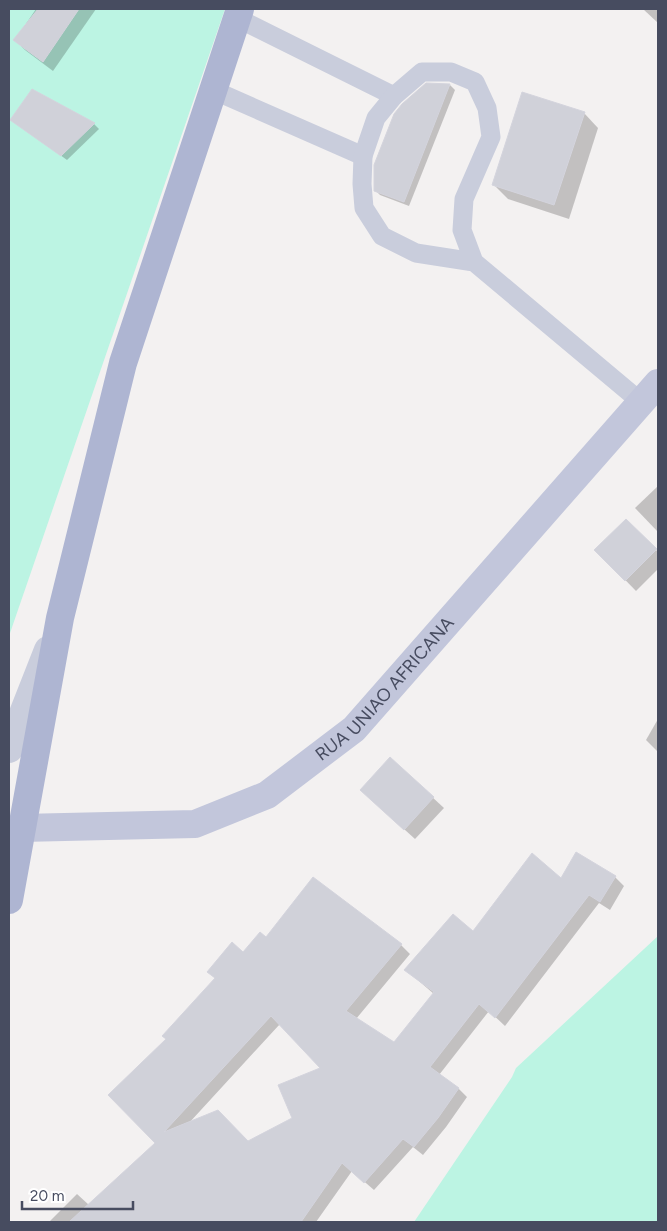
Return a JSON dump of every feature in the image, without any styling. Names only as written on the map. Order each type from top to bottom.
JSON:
[{"type":"main road","points":[[9,900],[60,618],[123,363],[238,14]]},
{"type":"main road","name":"RUA UNIAO AFRICANA","points":[[21,828],[196,824],[267,795],[354,729],[650,392]]},
{"type":"street","points":[[9,748],[60,618]]},
{"type":"lane","points":[[238,14],[394,96]]},
{"type":"lane","points":[[474,262],[462,230],[464,199],[491,137],[487,108],[475,82],[451,72],[422,72],[394,96],[376,118],[363,156],[362,184],[364,208],[382,236],[416,253],[474,262],[650,392]]},
{"type":"lane","points":[[213,90],[363,156]]},
{"type":"green space","points":[[9,9],[225,9],[9,636]]},
{"type":"green space","points":[[658,936],[658,1222],[414,1222],[512,1077],[516,1068]]},
{"type":"building","points":[[38,9],[79,9],[43,62],[13,40]]},
{"type":"building","points":[[426,83],[450,84],[404,202],[374,191],[374,165],[394,114],[402,104]]},
{"type":"building","points":[[32,89],[95,123],[61,156],[10,120]]},
{"type":"building","points":[[522,92],[585,112],[554,205],[492,185]]},
{"type":"building","points":[[626,519],[657,549],[625,581],[594,550]]},
{"type":"building","points":[[390,757],[434,797],[404,830],[360,790]]},
{"type":"building","points":[[576,852],[616,876],[600,902],[589,895],[495,1018],[479,1004],[430,1067],[459,1088],[414,1147],[403,1139],[364,1183],[342,1163],[301,1222],[69,1222],[155,1143],[108,1095],[166,1039],[162,1036],[215,978],[207,972],[232,942],[243,952],[260,932],[266,937],[313,877],[402,944],[346,1011],[394,1042],[434,992],[404,970],[453,914],[473,931],[532,853],[561,878]],"holes":[[[271,1016],[320,1068],[278,1085],[292,1118],[248,1141],[218,1110],[164,1132]]]}]
